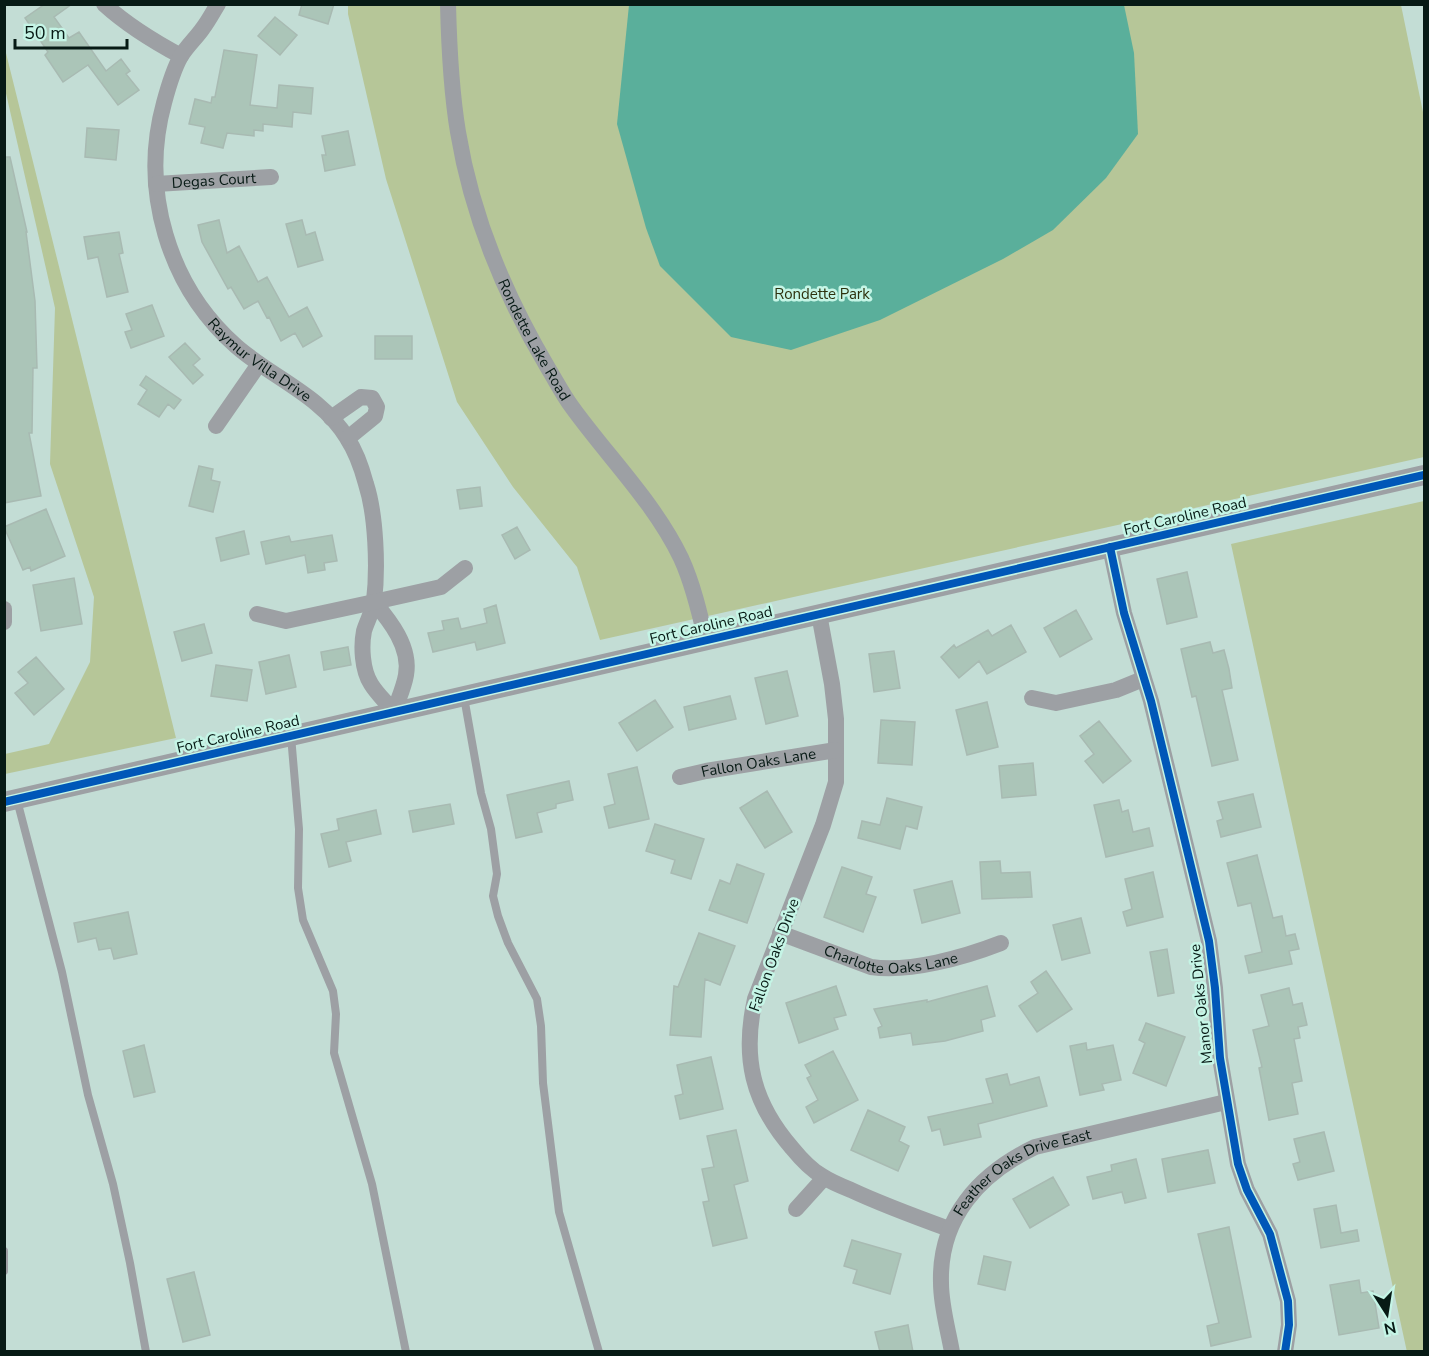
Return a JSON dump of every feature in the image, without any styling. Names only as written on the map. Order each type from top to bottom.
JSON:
[{"type":"street","points":[[104,4],[146,37],[181,56]]},
{"type":"street","name":"Raymur Villa Drive","points":[[218,4],[204,27],[181,56],[159,120],[155,153],[156,184],[167,243],[193,297],[213,324],[259,364],[309,398],[348,438],[366,484],[373,518],[374,602],[364,631],[363,654],[370,683],[394,712]]},
{"type":"street","name":"Rondette Lake Road","points":[[448,4],[458,131],[471,191],[492,260],[524,328],[571,405],[655,515],[681,559],[700,615],[706,641]]},
{"type":"street","name":"Degas Court","points":[[156,184],[271,177]]},
{"type":"street","points":[[216,426],[259,364]]},
{"type":"street","points":[[331,418],[361,397],[372,398],[377,407],[375,416],[348,438]]},
{"type":"street","name":"Fort Caroline Road","points":[[11,801],[1425,475]]},
{"type":"street","name":"Manor Oaks Drive","points":[[1110,547],[1124,613],[1151,701],[1209,941],[1220,1058],[1238,1164],[1247,1190],[1270,1234],[1286,1290],[1289,1324],[1285,1352]]},
{"type":"street","points":[[257,614],[286,621],[374,602],[441,587],[465,568]]},
{"type":"street","points":[[374,602],[395,626],[404,650],[406,673],[394,712]]},
{"type":"street","points":[[4,609],[4,622]]},
{"type":"street","name":"Fallon Oaks Drive","points":[[819,614],[832,684],[836,782],[830,804],[755,999],[749,1024],[749,1051],[753,1080],[776,1129],[811,1169],[824,1178],[890,1208],[950,1229]]},
{"type":"street","points":[[1032,698],[1056,703],[1116,690],[1143,679]]},
{"type":"street","name":"Fallon Oaks Lane","points":[[680,777],[836,750]]},
{"type":"street","name":"Charlotte Oaks Lane","points":[[780,933],[872,967],[885,969],[903,969],[966,955],[1001,943]]},
{"type":"street","name":"Feather Oaks Drive East","points":[[952,1352],[942,1299],[943,1258],[950,1229],[973,1191],[988,1176],[1015,1157],[1035,1147],[1226,1102]]},
{"type":"street","points":[[796,1209],[824,1178]]},
{"type":"lane","points":[[464,696],[481,793],[491,829],[497,874],[494,896],[498,916],[508,943],[537,999],[541,1026],[543,1083],[559,1212],[599,1352]]},
{"type":"lane","points":[[291,736],[299,829],[298,888],[303,920],[333,991],[336,1014],[334,1053],[372,1184],[406,1352]]},
{"type":"lane","points":[[11,801],[62,972],[88,1095],[113,1184],[146,1352]]},
{"type":"lane","points":[[4,1251],[4,1271]]},
{"type":"green space","name":"Rondette Park","points":[[348,5],[1401,5],[1424,117],[1424,457],[600,640],[577,567],[513,487],[457,402],[386,179],[348,14]]},
{"type":"green space","points":[[5,49],[176,738],[5,774],[5,754],[49,744],[90,662],[94,597],[50,464],[55,308],[5,89]]},
{"type":"green space","points":[[1424,501],[1424,1351],[1407,1352],[1231,544]]},
{"type":"shaded area","points":[[629,5],[1124,5],[1134,53],[1138,134],[1106,178],[1053,230],[1003,259],[880,320],[791,350],[731,337],[660,266],[646,228],[617,124]]},
{"type":"building","points":[[45,4],[72,4],[54,17],[69,38],[79,32],[106,71],[121,59],[130,71],[126,74],[139,90],[118,105],[88,65],[63,82],[45,55],[48,52],[25,18]]},
{"type":"building","points":[[302,4],[334,4],[328,24],[299,15]]},
{"type":"building","points":[[275,17],[297,35],[280,55],[258,36]]},
{"type":"building","points":[[224,50],[257,55],[250,105],[277,108],[279,85],[313,88],[311,114],[293,112],[292,127],[263,124],[263,131],[254,130],[254,136],[227,133],[223,148],[201,143],[205,127],[189,124],[195,99],[211,103],[212,97],[215,97]]},
{"type":"building","points":[[87,128],[119,130],[116,160],[85,157]]},
{"type":"building","points":[[348,131],[355,165],[325,171],[322,155],[326,155],[322,136]]},
{"type":"building","points":[[4,157],[10,157],[27,232],[35,301],[37,368],[33,368],[32,433],[29,433],[41,496],[4,503]]},
{"type":"building","points":[[219,220],[227,253],[239,246],[258,282],[267,277],[289,317],[307,307],[322,336],[303,347],[295,333],[281,341],[258,301],[244,309],[231,287],[228,289],[202,242],[198,225]]},
{"type":"building","points":[[302,220],[306,235],[315,232],[323,260],[298,267],[286,224]]},
{"type":"building","points":[[119,232],[123,253],[119,254],[128,292],[107,297],[98,257],[88,259],[84,237]]},
{"type":"building","points":[[152,305],[164,336],[131,348],[125,332],[132,330],[126,314]]},
{"type":"building","points":[[375,336],[412,336],[412,359],[375,359]]},
{"type":"building","points":[[185,343],[200,359],[193,365],[203,375],[193,384],[169,357]]},
{"type":"building","points":[[146,376],[181,400],[174,409],[168,404],[159,417],[138,404],[147,390],[140,385]]},
{"type":"building","points":[[199,466],[213,469],[211,480],[220,482],[213,512],[189,506]]},
{"type":"building","points":[[480,487],[482,506],[460,509],[457,490]]},
{"type":"building","points":[[46,509],[65,556],[31,571],[30,567],[23,570],[4,527]]},
{"type":"building","points":[[517,527],[530,550],[515,559],[502,535]]},
{"type":"building","points":[[244,531],[249,554],[221,561],[216,538]]},
{"type":"building","points":[[332,535],[337,561],[324,563],[325,570],[308,573],[305,555],[266,564],[261,542],[289,536],[291,542]]},
{"type":"building","points":[[1187,572],[1197,617],[1167,624],[1157,579]]},
{"type":"building","points":[[74,578],[82,624],[41,631],[33,585]]},
{"type":"building","points":[[496,605],[505,643],[477,650],[475,642],[433,652],[428,633],[444,630],[442,621],[458,618],[461,629],[487,623],[484,609]]},
{"type":"building","points":[[1076,610],[1092,639],[1060,657],[1044,628]]},
{"type":"building","points":[[204,624],[212,653],[182,661],[174,632]]},
{"type":"building","points":[[1011,625],[1026,652],[987,674],[979,661],[959,678],[941,657],[954,645],[956,648],[988,630],[992,636]]},
{"type":"building","points":[[1210,642],[1213,653],[1224,650],[1229,669],[1232,688],[1222,690],[1238,760],[1212,766],[1196,696],[1192,697],[1181,649]]},
{"type":"building","points":[[348,647],[351,665],[324,670],[321,652]]},
{"type":"building","points":[[894,651],[900,688],[874,692],[869,654]]},
{"type":"building","points":[[289,655],[296,687],[266,694],[259,662]]},
{"type":"building","points":[[36,657],[64,689],[34,715],[15,693],[28,683],[18,672]]},
{"type":"building","points":[[216,665],[252,670],[247,701],[211,696]]},
{"type":"building","points":[[787,671],[798,716],[766,724],[755,678]]},
{"type":"building","points":[[730,696],[736,719],[689,730],[684,707]]},
{"type":"building","points":[[655,700],[673,727],[637,751],[619,723]]},
{"type":"building","points":[[987,702],[998,747],[967,755],[956,710]]},
{"type":"building","points":[[881,720],[915,722],[912,765],[878,763]]},
{"type":"building","points":[[1099,721],[1131,761],[1103,783],[1085,761],[1094,754],[1080,736]]},
{"type":"building","points":[[1033,763],[1036,795],[1002,798],[999,766]]},
{"type":"building","points":[[637,767],[649,819],[609,828],[604,807],[615,804],[608,774]]},
{"type":"building","points":[[569,781],[573,800],[556,804],[556,808],[537,813],[542,832],[516,838],[507,795]]},
{"type":"building","points":[[767,791],[792,832],[765,848],[740,808]]},
{"type":"building","points":[[1253,794],[1261,827],[1221,837],[1217,821],[1223,819],[1218,802]]},
{"type":"building","points":[[887,798],[922,807],[917,829],[906,826],[900,849],[858,838],[862,821],[880,825]]},
{"type":"building","points":[[1119,800],[1122,812],[1128,810],[1133,832],[1149,828],[1153,846],[1106,857],[1094,805]]},
{"type":"building","points":[[450,804],[454,824],[413,832],[409,811]]},
{"type":"building","points":[[376,810],[381,834],[346,842],[351,861],[329,867],[321,834],[339,830],[337,819]]},
{"type":"building","points":[[655,824],[704,839],[691,879],[671,873],[675,860],[646,851]]},
{"type":"building","points":[[1257,855],[1273,918],[1282,916],[1286,936],[1295,934],[1299,949],[1289,951],[1292,964],[1249,973],[1245,956],[1262,952],[1251,903],[1238,906],[1227,863]]},
{"type":"building","points":[[1000,861],[1001,873],[1030,872],[1032,897],[982,899],[980,862]]},
{"type":"building","points":[[737,864],[764,874],[747,923],[709,910],[720,880],[730,884]]},
{"type":"building","points":[[842,867],[872,877],[866,894],[876,897],[863,932],[824,917]]},
{"type":"building","points":[[1153,872],[1163,917],[1127,926],[1123,912],[1132,909],[1125,879]]},
{"type":"building","points":[[952,881],[960,913],[922,923],[914,890]]},
{"type":"building","points":[[128,912],[137,954],[114,959],[111,948],[99,950],[96,938],[78,942],[74,923]]},
{"type":"building","points":[[1081,918],[1090,953],[1062,960],[1053,925]]},
{"type":"building","points":[[699,933],[735,946],[720,985],[705,979],[701,1037],[670,1035],[674,986],[678,987]]},
{"type":"building","points":[[1167,949],[1174,993],[1158,996],[1150,952]]},
{"type":"building","points":[[1046,971],[1072,1009],[1037,1032],[1019,1006],[1038,993],[1031,982]]},
{"type":"building","points":[[836,986],[846,1015],[834,1018],[838,1029],[799,1043],[786,1003]]},
{"type":"building","points":[[987,986],[995,1016],[981,1020],[983,1031],[945,1041],[913,1045],[911,1033],[880,1038],[878,1028],[882,1026],[874,1009],[927,1000],[927,1002]]},
{"type":"building","points":[[1289,988],[1293,1005],[1302,1003],[1307,1025],[1298,1027],[1300,1038],[1294,1039],[1302,1081],[1292,1083],[1298,1114],[1269,1120],[1259,1068],[1262,1067],[1253,1030],[1269,1026],[1261,995]]},
{"type":"building","points":[[1146,1023],[1185,1037],[1166,1086],[1133,1073],[1145,1043],[1139,1040]]},
{"type":"building","points":[[1086,1043],[1087,1050],[1113,1045],[1121,1080],[1102,1084],[1104,1090],[1080,1095],[1070,1046]]},
{"type":"building","points":[[144,1045],[155,1092],[134,1097],[123,1051]]},
{"type":"building","points":[[833,1051],[858,1100],[814,1123],[806,1107],[818,1100],[807,1078],[811,1076],[805,1065]]},
{"type":"building","points":[[711,1057],[723,1109],[680,1119],[675,1096],[683,1094],[677,1065]]},
{"type":"building","points":[[1007,1074],[1010,1085],[1039,1077],[1047,1106],[978,1124],[981,1137],[944,1145],[940,1129],[932,1131],[928,1117],[993,1103],[986,1079]]},
{"type":"building","points":[[868,1110],[905,1127],[899,1141],[909,1146],[898,1171],[851,1150]]},
{"type":"building","points":[[736,1130],[748,1181],[734,1185],[747,1238],[713,1246],[703,1202],[709,1201],[702,1169],[714,1167],[707,1136]]},
{"type":"building","points":[[1324,1132],[1334,1171],[1298,1180],[1293,1164],[1300,1162],[1294,1139]]},
{"type":"building","points":[[1208,1150],[1215,1183],[1168,1192],[1162,1159]]},
{"type":"building","points":[[1136,1159],[1146,1198],[1125,1203],[1122,1192],[1093,1199],[1087,1177],[1112,1171],[1111,1165]]},
{"type":"building","points":[[1053,1177],[1069,1205],[1030,1228],[1013,1199]]},
{"type":"building","points":[[1336,1205],[1341,1233],[1357,1230],[1359,1241],[1321,1248],[1314,1209]]},
{"type":"building","points":[[1229,1227],[1251,1337],[1211,1346],[1207,1326],[1219,1323],[1198,1234]]},
{"type":"building","points":[[852,1240],[901,1254],[890,1294],[853,1283],[857,1270],[844,1266]]},
{"type":"building","points":[[984,1256],[1011,1262],[1005,1290],[978,1284]]},
{"type":"building","points":[[194,1272],[210,1335],[183,1342],[167,1279]]},
{"type":"building","points":[[1359,1280],[1361,1293],[1373,1291],[1379,1328],[1339,1335],[1330,1285]]},
{"type":"building","points":[[908,1325],[913,1352],[880,1352],[875,1332]]},
{"type":"cycle path","points":[[4,802],[1424,475]]},
{"type":"cycle path","points":[[1110,547],[1124,613],[1151,701],[1209,941],[1220,1058],[1238,1164],[1247,1190],[1270,1234],[1288,1301],[1289,1325],[1285,1352]]}]
